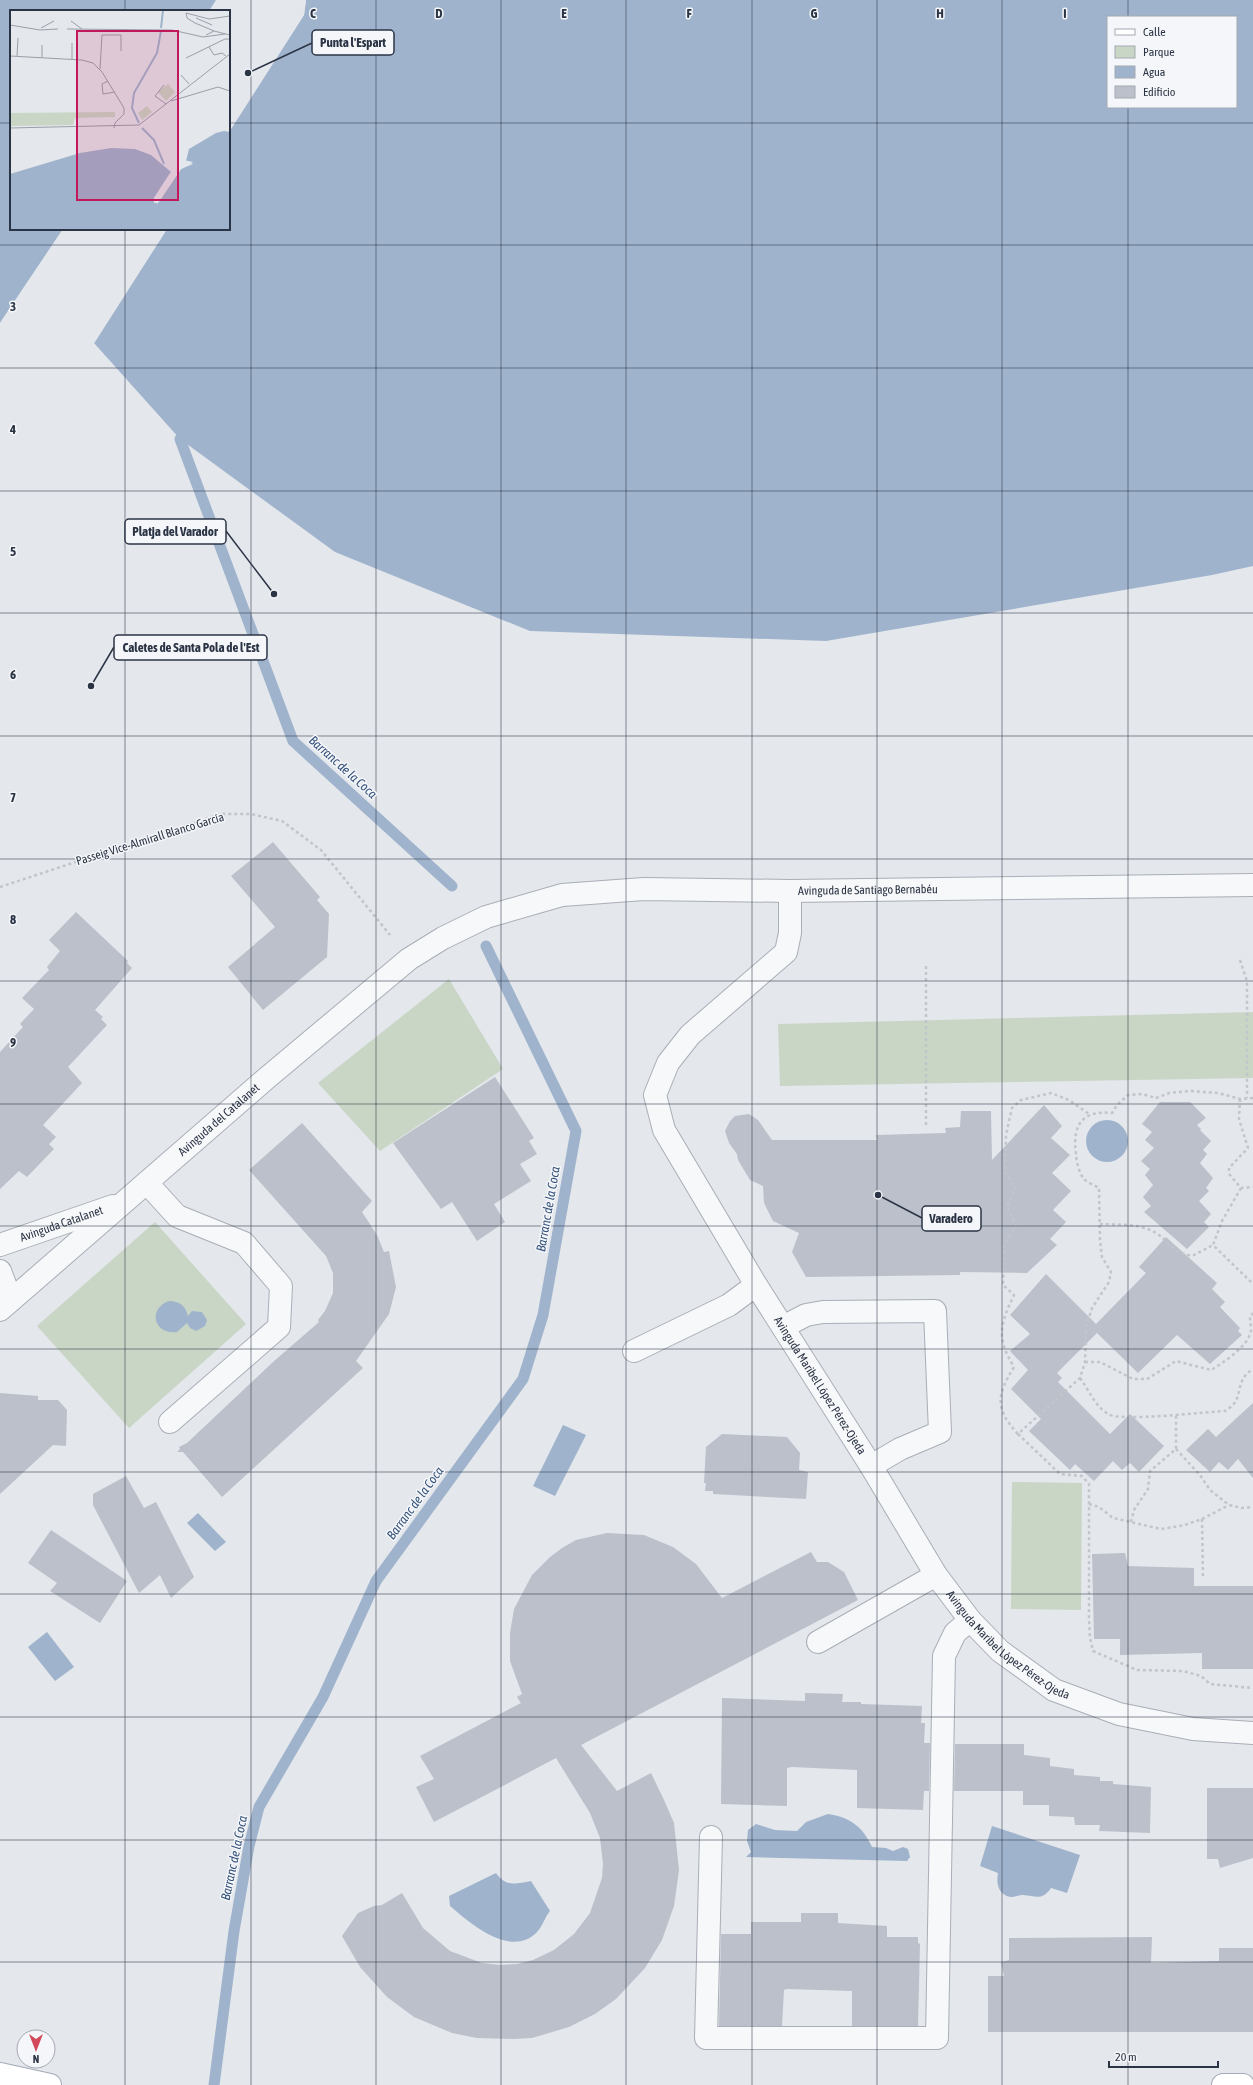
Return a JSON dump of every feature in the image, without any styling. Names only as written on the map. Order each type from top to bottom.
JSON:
[{"type":"main road","points":[[0,2074],[50,2085]]},
{"type":"main road","points":[[1223,2085],[1243,2085]]},
{"type":"street","name":"Avinguda de Santiago Bernabéu","points":[[443,938],[486,917],[562,896],[644,889],[790,891],[1253,885]]},
{"type":"street","name":"Avinguda Maribel López Pérez-Ojeda","points":[[790,891],[790,933],[786,952],[690,1035],[668,1063],[655,1095],[664,1130],[756,1285],[871,1466],[936,1576],[970,1620],[1000,1652],[1054,1690],[1119,1714],[1193,1729],[1253,1733]]},
{"type":"street","name":"Avinguda del Catalanet","points":[[5,1305],[268,1077],[410,959],[443,938]]},
{"type":"street","points":[[147,1183],[177,1216],[244,1243],[281,1286],[279,1327],[170,1422]]},
{"type":"street","name":"Avinguda Catalanet","points":[[0,1245],[123,1203]]},
{"type":"street","points":[[0,1271],[5,1305]]},
{"type":"street","points":[[634,1351],[729,1305],[756,1285]]},
{"type":"street","points":[[783,1327],[806,1315],[823,1312],[935,1311],[940,1432],[900,1449],[871,1466]]},
{"type":"street","points":[[818,1642],[936,1576]]},
{"type":"street","points":[[711,1837],[706,2038],[937,2038],[944,1656],[955,1633],[970,1620]]},
{"type":"path","name":"Passeig Vice-Almirall Blanco García","points":[[0,887],[221,814],[251,814],[282,821],[321,850],[410,959]]},
{"type":"path","points":[[1240,960],[1247,981],[1247,1098]]},
{"type":"path","points":[[926,966],[926,1126]]},
{"type":"path","points":[[1018,1434],[1080,1378],[1085,1362],[1086,1327],[1092,1308],[1109,1282],[1111,1272],[1102,1257],[1100,1240],[1099,1188],[1083,1178],[1076,1158],[1074,1138],[1079,1123],[1089,1114],[1101,1112],[1112,1113],[1117,1105],[1128,1095],[1142,1094],[1156,1098],[1169,1093],[1190,1091],[1218,1093],[1240,1099],[1253,1098]]},
{"type":"path","points":[[1089,1114],[1069,1100],[1051,1093],[1021,1100],[1012,1108],[1008,1128],[1005,1172],[1016,1189],[1007,1206],[1016,1226],[1004,1244],[1003,1285],[1014,1295],[1003,1318],[1001,1337],[1006,1355],[1014,1367],[1001,1388],[1001,1410],[1008,1423],[1018,1434],[1060,1474],[1082,1476],[1089,1484],[1089,1618],[1090,1638],[1093,1651],[1137,1670],[1183,1671],[1201,1676],[1210,1684],[1253,1688]]},
{"type":"path","points":[[1240,1099],[1239,1119],[1248,1148],[1229,1168],[1229,1174],[1241,1188]]},
{"type":"path","points":[[1241,1188],[1253,1187]]},
{"type":"path","points":[[1100,1224],[1135,1226],[1158,1234],[1178,1253],[1192,1256],[1213,1245],[1222,1221],[1241,1188]]},
{"type":"path","points":[[1213,1245],[1253,1284]]},
{"type":"path","points":[[1085,1362],[1100,1362],[1133,1379],[1147,1379],[1176,1361],[1211,1370],[1228,1360],[1244,1344],[1251,1331],[1250,1317],[1253,1313]]},
{"type":"path","points":[[1080,1378],[1096,1405],[1110,1415],[1130,1417],[1225,1411],[1234,1404],[1240,1384],[1248,1372],[1253,1369]]},
{"type":"path","points":[[1176,1414],[1176,1449],[1200,1475],[1210,1490],[1229,1505],[1242,1508],[1253,1507]]},
{"type":"path","points":[[1131,1522],[1134,1510],[1148,1489],[1150,1471],[1176,1449]]},
{"type":"path","points":[[1089,1504],[1099,1507],[1113,1518],[1161,1529],[1185,1525],[1202,1519],[1229,1505]]},
{"type":"path","points":[[1202,1519],[1203,1578]]},
{"type":"green space","points":[[449,979],[503,1069],[380,1151],[318,1083]]},
{"type":"green space","points":[[1253,1012],[1253,1078],[780,1086],[778,1024]]},
{"type":"green space","points":[[155,1222],[246,1324],[129,1428],[37,1326]]},
{"type":"green space","points":[[1012,1482],[1082,1483],[1081,1610],[1011,1609]]},
{"type":"water","points":[[0,0],[216,0],[210,10],[10,10],[10,230],[62,230],[0,323]]},
{"type":"water","points":[[306,0],[1253,0],[1253,566],[1212,575],[826,641],[530,631],[335,552],[180,439],[94,343],[166,230],[230,230],[230,130],[304,15]]},
{"type":"water","points":[[1107,1120],[1122,1126],[1128,1141],[1122,1156],[1107,1162],[1092,1156],[1086,1141],[1092,1126]]},
{"type":"water","points":[[169,1301],[182,1305],[186,1309],[188,1316],[192,1311],[202,1312],[207,1320],[205,1326],[196,1331],[190,1328],[187,1323],[177,1332],[163,1330],[156,1321],[156,1315],[162,1305]]},
{"type":"water","points":[[563,1425],[586,1435],[555,1496],[533,1486]]},
{"type":"water","points":[[198,1513],[226,1542],[215,1551],[187,1523]]},
{"type":"water","points":[[47,1632],[74,1667],[55,1681],[28,1647]]},
{"type":"water","points":[[828,1814],[836,1815],[855,1824],[864,1834],[872,1847],[886,1848],[893,1851],[903,1847],[908,1849],[910,1857],[907,1861],[746,1857],[751,1852],[747,1841],[748,1830],[756,1824],[775,1830],[797,1831],[806,1822]]},
{"type":"water","points":[[992,1826],[1080,1855],[1067,1893],[1051,1888],[1045,1895],[1038,1897],[1023,1895],[1011,1897],[1003,1894],[997,1881],[998,1873],[980,1866]]},
{"type":"water","points":[[496,1873],[503,1881],[511,1883],[531,1881],[550,1911],[539,1930],[527,1939],[515,1942],[491,1936],[468,1921],[450,1906],[449,1896]]},
{"type":"pier","points":[[304,0],[306,0],[304,15],[230,130],[230,127],[302,14]]},
{"type":"pier","points":[[62,230],[64,230],[0,325]]},
{"type":"pier","points":[[164,230],[166,230],[93,345],[93,342]]},
{"type":"building","points":[[273,842],[320,897],[317,900],[329,914],[327,957],[263,1010],[228,967],[275,927],[231,876]]},
{"type":"building","points":[[76,912],[128,961],[127,963],[132,968],[95,1010],[103,1017],[101,1019],[107,1025],[68,1067],[82,1083],[43,1125],[56,1137],[49,1144],[54,1149],[27,1177],[19,1171],[0,1189],[0,1052],[23,1027],[20,1024],[34,1009],[22,998],[49,970],[47,967],[60,951],[49,940]]},
{"type":"building","points":[[495,1077],[534,1138],[529,1141],[537,1154],[520,1164],[531,1181],[494,1204],[505,1222],[477,1241],[452,1202],[441,1209],[393,1143]]},
{"type":"building","points":[[1160,1102],[1190,1102],[1206,1118],[1197,1125],[1211,1141],[1203,1150],[1207,1154],[1200,1163],[1213,1178],[1206,1188],[1209,1191],[1199,1201],[1211,1214],[1204,1222],[1209,1227],[1187,1249],[1144,1212],[1151,1206],[1143,1197],[1153,1185],[1145,1175],[1150,1169],[1141,1161],[1154,1148],[1145,1140],[1152,1132],[1142,1124]]},
{"type":"building","points":[[1044,1105],[1062,1126],[1051,1138],[1070,1155],[1052,1173],[1071,1191],[1053,1210],[1066,1222],[1050,1239],[1057,1245],[1027,1273],[960,1272],[960,1275],[806,1277],[792,1252],[799,1233],[773,1221],[764,1203],[763,1186],[750,1180],[738,1160],[737,1154],[729,1143],[725,1131],[730,1121],[735,1116],[749,1114],[758,1120],[772,1140],[877,1140],[876,1135],[946,1133],[945,1128],[960,1127],[961,1111],[991,1111],[992,1160]]},
{"type":"building","points":[[302,1123],[372,1201],[362,1212],[377,1235],[384,1252],[389,1251],[396,1287],[389,1314],[356,1361],[363,1368],[222,1497],[183,1452],[177,1452],[180,1449],[179,1447],[187,1443],[273,1362],[319,1322],[318,1320],[325,1311],[333,1293],[333,1273],[326,1256],[249,1170]]},
{"type":"building","points":[[1166,1237],[1217,1283],[1212,1289],[1225,1302],[1220,1307],[1240,1328],[1238,1331],[1242,1335],[1210,1364],[1177,1335],[1138,1373],[1097,1333],[1057,1373],[1062,1378],[1058,1382],[1110,1434],[1130,1414],[1164,1446],[1139,1472],[1130,1463],[1122,1470],[1113,1461],[1094,1481],[1075,1464],[1070,1470],[1029,1431],[1041,1419],[1011,1389],[1028,1370],[1010,1351],[1030,1334],[1010,1315],[1046,1274],[1096,1324],[1146,1273],[1139,1267]]},
{"type":"building","points":[[0,1393],[38,1396],[38,1400],[58,1400],[67,1410],[66,1446],[53,1445],[0,1494]]},
{"type":"building","points":[[1253,1403],[1253,1478],[1238,1459],[1228,1470],[1219,1462],[1210,1472],[1186,1450],[1208,1429],[1216,1437]]},
{"type":"building","points":[[722,1434],[787,1437],[800,1453],[799,1470],[808,1472],[806,1499],[713,1494],[713,1491],[705,1491],[706,1447]]},
{"type":"building","points":[[126,1476],[144,1508],[156,1502],[194,1577],[171,1598],[160,1575],[139,1593],[93,1505],[93,1494]]},
{"type":"building","points":[[51,1530],[127,1581],[100,1623],[50,1591],[57,1583],[28,1563]]},
{"type":"building","points":[[607,1533],[644,1535],[673,1547],[696,1564],[722,1598],[811,1552],[817,1562],[828,1562],[844,1572],[858,1600],[581,1745],[617,1791],[651,1773],[674,1823],[679,1870],[674,1906],[662,1940],[645,1968],[616,1999],[595,2014],[569,2027],[532,2038],[514,2039],[477,2038],[452,2033],[414,2017],[387,1997],[360,1967],[342,1936],[358,1913],[374,1906],[382,1905],[402,1893],[423,1928],[450,1951],[482,1963],[500,1965],[517,1964],[533,1960],[554,1950],[574,1934],[590,1913],[602,1878],[603,1864],[600,1838],[590,1813],[556,1758],[434,1822],[416,1787],[434,1779],[420,1756],[521,1703],[517,1697],[522,1694],[510,1661],[510,1633],[514,1609],[532,1575],[550,1557],[576,1540]]},
{"type":"building","points":[[1125,1553],[1128,1566],[1194,1568],[1194,1586],[1253,1586],[1253,1669],[1202,1669],[1202,1653],[1120,1655],[1120,1639],[1094,1639],[1092,1554]]},
{"type":"building","points":[[805,1693],[843,1694],[842,1702],[922,1706],[921,1723],[925,1723],[924,1743],[930,1743],[929,1791],[924,1791],[923,1810],[857,1808],[857,1770],[792,1767],[787,1768],[787,1806],[721,1804],[722,1698],[805,1701]]},
{"type":"building","points":[[955,1744],[1024,1744],[1024,1755],[1050,1758],[1050,1766],[1074,1769],[1074,1775],[1100,1777],[1100,1781],[1113,1781],[1113,1784],[1151,1787],[1150,1833],[1099,1831],[1100,1825],[1075,1825],[1074,1817],[1049,1816],[1049,1805],[1023,1805],[1023,1791],[954,1791]]},
{"type":"building","points":[[1207,1788],[1253,1788],[1253,1858],[1220,1868],[1218,1859],[1207,1859]]},
{"type":"building","points":[[801,1913],[838,1913],[838,1923],[887,1926],[887,1937],[918,1937],[918,1943],[920,1944],[918,2026],[852,2026],[852,1991],[787,1989],[784,1990],[782,2026],[719,2026],[721,1934],[751,1934],[751,1922],[801,1922]]},
{"type":"building","points":[[1152,1937],[1151,1963],[1219,1961],[1219,1948],[1253,1948],[1253,2032],[988,2032],[988,1976],[1004,1976],[1001,1962],[1009,1960],[1009,1938]]},
{"type":"waterway","name":"Barranc de la Coca","points":[[180,439],[293,741],[452,886]]},
{"type":"waterway","name":"Barranc de la Coca","points":[[214,2085],[234,1931],[249,1846],[259,1807],[323,1697],[376,1581],[523,1379],[543,1315],[576,1131],[486,946]]},
{"type":"place","name":"Punta l'Espart","points":[[248,73]]},
{"type":"place","name":"Platja del Varador","points":[[274,594]]},
{"type":"place","name":"Caletes de Santa Pola de l'Est","points":[[91,686]]},
{"type":"place","name":"Varadero","points":[[878,1195]]}]
